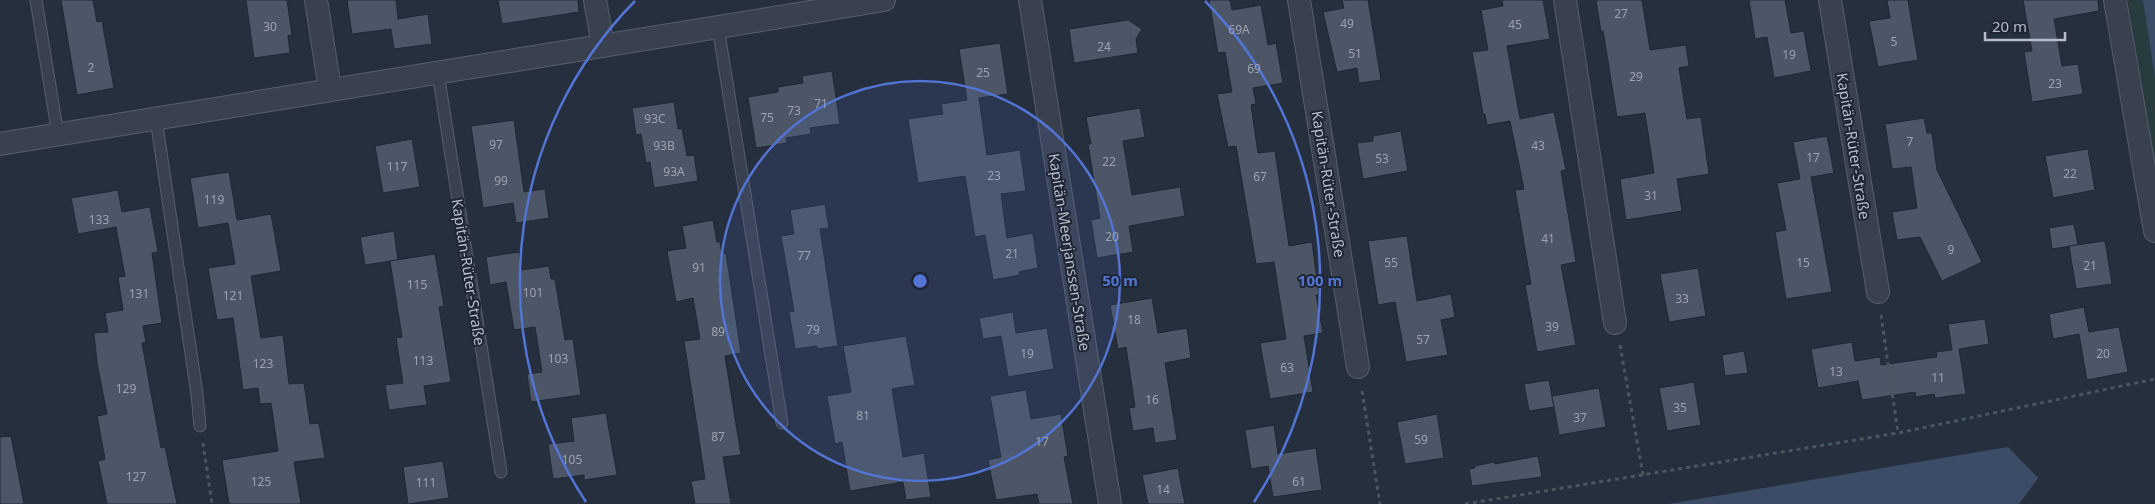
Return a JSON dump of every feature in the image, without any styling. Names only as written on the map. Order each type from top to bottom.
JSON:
[{"type":"street","points":[[316,0],[330,90]]},
{"type":"street","points":[[594,0],[603,46]]},
{"type":"street","points":[[0,144],[878,0]]},
{"type":"street","name":"Kapitän-Meerjanssen-Straße","points":[[1030,0],[1110,504]]},
{"type":"street","name":"Kapitän-Rüter-Straße","points":[[1300,0],[1358,367]]},
{"type":"street","points":[[1566,0],[1615,323]]},
{"type":"street","name":"Kapitän-Rüter-Straße","points":[[1830,0],[1878,292]]},
{"type":"street","points":[[2115,0],[2155,231]]},
{"type":"lane","points":[[36,0],[58,135]]},
{"type":"lane","points":[[718,27],[782,423]]},
{"type":"lane","name":"Kapitän-Rüter-Straße","points":[[438,72],[501,472]]},
{"type":"lane","points":[[156,119],[197,394],[200,426]]},
{"type":"path","points":[[1878,292],[1898,433]]},
{"type":"path","points":[[1615,323],[1643,475]]},
{"type":"path","points":[[1358,367],[1380,504]]},
{"type":"path","points":[[1465,504],[1898,433],[2155,379]]},
{"type":"path","points":[[200,426],[212,504]]},
{"type":"green space","points":[[2128,0],[2155,0],[2155,164]]},
{"type":"water","points":[[2143,0],[2155,0],[2155,78]]},
{"type":"water","points":[[2008,447],[2038,478],[2019,504],[1668,504]]},
{"type":"building","points":[[61,0],[93,0],[97,22],[102,21],[114,88],[77,95]]},
{"type":"building","points":[[246,0],[287,0],[292,35],[288,36],[290,53],[254,58]]},
{"type":"building","points":[[347,0],[396,0],[398,19],[428,14],[432,44],[394,49],[391,29],[352,34]]},
{"type":"building","points":[[498,0],[578,0],[579,12],[502,24]]},
{"type":"building","points":[[1209,0],[1230,0],[1232,10],[1261,5],[1268,45],[1276,43],[1283,83],[1253,88],[1256,104],[1251,105],[1258,153],[1275,151],[1289,246],[1312,242],[1319,295],[1316,295],[1323,333],[1304,336],[1313,392],[1270,399],[1260,343],[1286,339],[1274,262],[1256,264],[1236,146],[1228,147],[1217,94],[1232,92],[1225,52],[1218,53]]},
{"type":"building","points":[[1342,0],[1368,0],[1381,80],[1359,83],[1357,68],[1337,72],[1323,12],[1344,8]]},
{"type":"building","points":[[1502,0],[1543,0],[1550,39],[1507,46],[1520,119],[1554,112],[1566,170],[1561,171],[1576,262],[1561,265],[1576,345],[1537,352],[1525,285],[1531,284],[1515,190],[1524,189],[1510,121],[1487,125],[1485,114],[1483,114],[1472,52],[1488,50],[1481,10],[1503,6]]},
{"type":"building","points":[[1596,0],[1642,0],[1650,50],[1686,45],[1689,66],[1679,68],[1687,119],[1701,117],[1709,174],[1677,179],[1682,211],[1626,220],[1620,179],[1654,173],[1645,113],[1617,117]]},
{"type":"building","points":[[1749,0],[1785,0],[1791,33],[1804,31],[1811,71],[1774,78],[1767,37],[1755,39]]},
{"type":"building","points":[[1887,0],[1908,0],[1918,60],[1878,67],[1869,21],[1890,18]]},
{"type":"building","points":[[2023,0],[2098,0],[2099,11],[2054,19],[2062,66],[2078,64],[2083,94],[2032,102],[2024,52],[2032,51]]},
{"type":"building","points":[[1128,20],[1142,29],[1136,39],[1138,53],[1074,63],[1069,29]]},
{"type":"building","points":[[1000,43],[1008,94],[979,98],[987,155],[1020,150],[1026,191],[1001,194],[1007,238],[1033,233],[1038,268],[1019,272],[1020,275],[993,280],[985,235],[975,237],[965,176],[918,183],[908,119],[943,114],[941,104],[967,100],[959,49]]},
{"type":"building","points":[[832,71],[840,124],[810,128],[811,134],[786,138],[787,143],[756,148],[748,97],[778,92],[778,87],[803,83],[802,76]]},
{"type":"building","points":[[674,102],[678,129],[682,128],[687,156],[694,155],[698,181],[654,188],[650,162],[646,163],[641,134],[636,135],[632,108]]},
{"type":"building","points":[[1140,108],[1145,137],[1123,141],[1132,195],[1180,187],[1185,216],[1129,226],[1133,252],[1097,258],[1091,220],[1100,218],[1088,144],[1091,144],[1086,117]]},
{"type":"building","points":[[1924,118],[1927,133],[1932,133],[1937,170],[1982,262],[1942,281],[1920,237],[1897,240],[1892,212],[1917,208],[1911,167],[1892,169],[1885,124]]},
{"type":"building","points":[[514,120],[524,192],[545,189],[549,218],[516,223],[513,203],[483,208],[471,126]]},
{"type":"building","points":[[1401,131],[1408,171],[1363,179],[1357,143],[1373,141],[1373,136]]},
{"type":"building","points":[[1827,136],[1834,173],[1811,177],[1832,292],[1786,299],[1775,232],[1786,230],[1777,183],[1800,179],[1793,142]]},
{"type":"building","points":[[412,139],[420,187],[383,193],[375,146]]},
{"type":"building","points":[[2088,149],[2095,190],[2053,198],[2045,156]]},
{"type":"building","points":[[229,172],[237,220],[271,214],[281,271],[251,276],[261,338],[283,335],[289,384],[304,383],[310,424],[319,423],[325,458],[294,462],[301,504],[229,504],[222,460],[278,451],[271,403],[260,404],[258,388],[243,390],[233,318],[217,320],[208,268],[235,264],[228,223],[198,228],[190,178]]},
{"type":"building","points":[[118,190],[122,212],[150,207],[158,252],[152,253],[162,323],[143,326],[146,342],[142,343],[161,448],[165,447],[177,504],[107,504],[98,461],[105,459],[97,416],[107,414],[97,363],[94,333],[108,332],[105,313],[123,310],[118,277],[125,276],[116,227],[78,234],[71,198]]},
{"type":"building","points":[[825,204],[829,228],[820,229],[838,346],[817,349],[817,346],[795,349],[789,312],[794,311],[781,236],[794,234],[790,210]]},
{"type":"building","points":[[713,220],[717,242],[720,242],[722,254],[726,253],[741,353],[725,356],[741,455],[723,457],[731,504],[695,504],[691,481],[705,479],[684,341],[700,339],[693,298],[676,302],[667,251],[686,248],[682,226]]},
{"type":"building","points":[[2074,224],[2078,245],[2052,249],[2049,228]]},
{"type":"building","points":[[394,231],[398,260],[365,265],[360,237]]},
{"type":"building","points":[[1407,236],[1417,301],[1451,294],[1455,317],[1441,320],[1448,355],[1406,362],[1395,302],[1378,305],[1368,241]]},
{"type":"building","points":[[2105,241],[2112,284],[2076,289],[2069,246]]},
{"type":"building","points":[[519,252],[522,270],[549,266],[551,279],[555,279],[565,340],[573,339],[581,395],[531,402],[527,374],[542,372],[535,327],[514,330],[506,282],[490,285],[486,257]]},
{"type":"building","points":[[435,254],[444,306],[439,307],[451,382],[424,386],[427,405],[389,410],[385,385],[403,383],[396,338],[402,337],[390,261]]},
{"type":"building","points":[[1698,268],[1706,316],[1669,322],[1660,274]]},
{"type":"building","points":[[1152,298],[1158,333],[1187,328],[1191,358],[1165,363],[1177,440],[1155,443],[1153,428],[1133,431],[1129,408],[1135,407],[1126,347],[1118,349],[1110,305]]},
{"type":"building","points":[[2084,307],[2089,332],[2119,327],[2128,372],[2087,380],[2079,334],[2053,339],[2049,314]]},
{"type":"building","points":[[1013,312],[1016,333],[1047,328],[1054,369],[1008,377],[1001,336],[983,339],[979,318]]},
{"type":"building","points":[[1985,319],[1989,344],[1959,349],[1966,394],[1935,398],[1934,394],[1916,397],[1915,392],[1862,400],[1858,381],[1818,388],[1811,349],[1852,342],[1855,361],[1880,357],[1881,365],[1937,357],[1936,352],[1952,350],[1948,324]]},
{"type":"building","points":[[906,336],[915,385],[892,389],[903,457],[924,453],[931,497],[906,500],[903,482],[850,491],[842,442],[835,444],[827,396],[851,392],[843,346]]},
{"type":"building","points":[[1744,351],[1748,373],[1725,376],[1722,355]]},
{"type":"building","points":[[1549,380],[1554,407],[1529,411],[1524,384]]},
{"type":"building","points":[[1694,382],[1701,425],[1667,431],[1659,388]]},
{"type":"building","points":[[1599,388],[1606,427],[1559,435],[1552,396]]},
{"type":"building","points":[[1026,390],[1031,419],[1061,414],[1068,456],[1064,457],[1073,504],[1039,504],[1037,494],[996,500],[988,460],[1001,457],[990,396]]},
{"type":"building","points":[[606,413],[617,475],[584,480],[584,475],[553,479],[548,444],[574,441],[571,418]]},
{"type":"building","points":[[1437,414],[1444,458],[1405,464],[1397,422]]},
{"type":"building","points":[[1274,425],[1278,454],[1316,448],[1322,490],[1273,497],[1268,466],[1251,469],[1245,430]]},
{"type":"building","points":[[11,436],[24,504],[0,504],[0,437]]},
{"type":"building","points":[[1538,456],[1542,477],[1472,486],[1469,469],[1475,468],[1475,466]]},
{"type":"building","points":[[443,461],[449,498],[408,504],[403,467]]},
{"type":"building","points":[[1178,468],[1185,504],[1148,504],[1142,475]]}]
